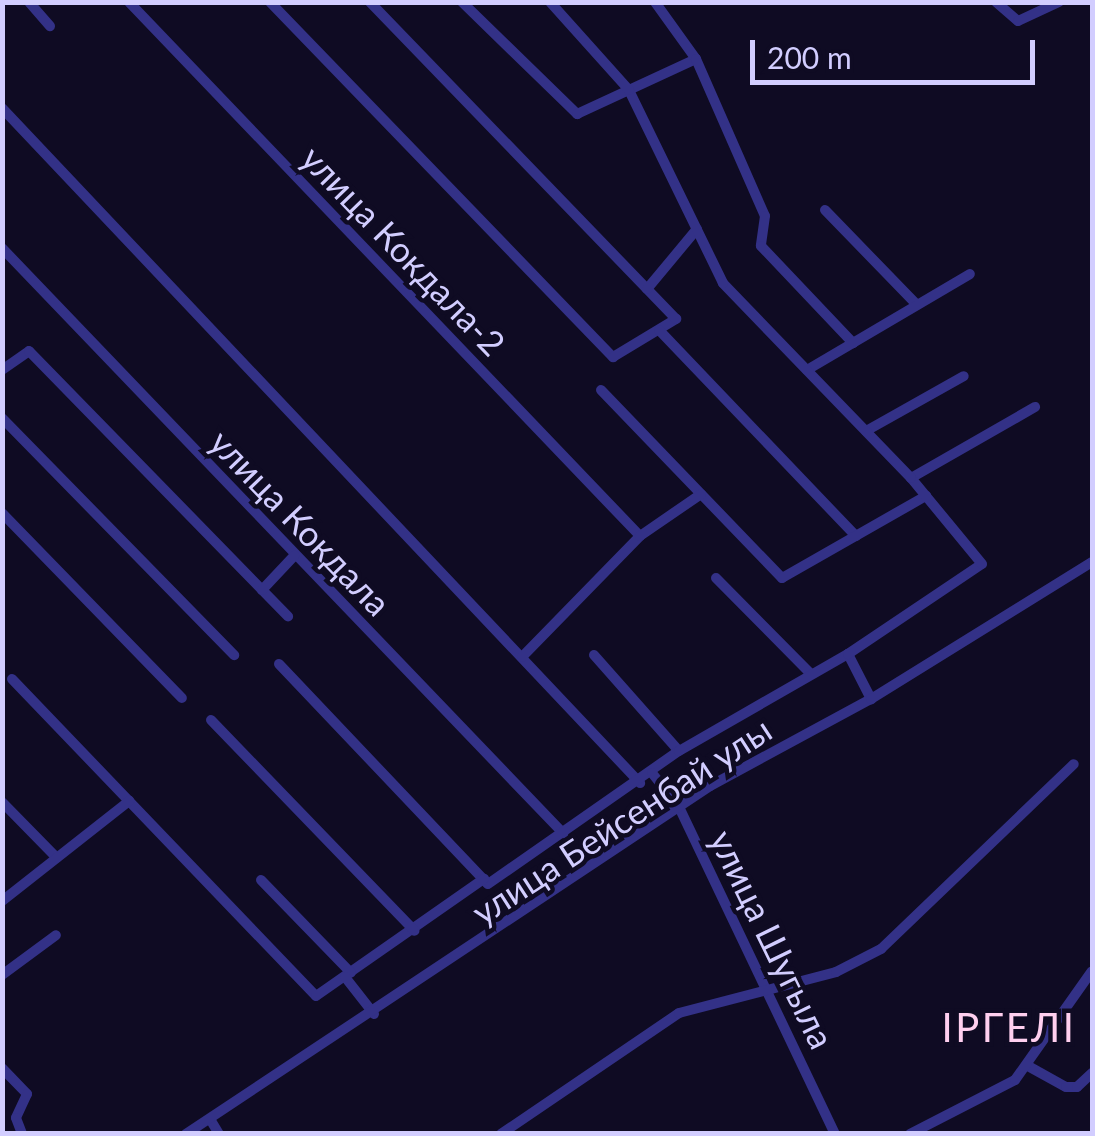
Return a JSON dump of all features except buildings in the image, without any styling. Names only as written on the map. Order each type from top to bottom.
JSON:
[{"type":"street","points":[[29,2],[50,26]]},
{"type":"street","name":"улица Кокдала-2","points":[[129,2],[640,536]]},
{"type":"street","points":[[270,2],[612,357],[676,319],[370,2]]},
{"type":"street","points":[[462,2],[569,111],[577,114],[696,59]]},
{"type":"street","points":[[279,664],[488,884],[640,783],[679,752],[848,654],[982,564],[911,478],[723,282],[629,90],[550,2]]},
{"type":"street","points":[[655,2],[696,59],[764,216],[761,246],[853,343]]},
{"type":"street","points":[[996,2],[1018,21],[1059,2]]},
{"type":"street","points":[[2,108],[640,783]]},
{"type":"street","points":[[825,210],[917,306]]},
{"type":"street","points":[[647,289],[697,229]]},
{"type":"street","name":"улица Кокдала","points":[[2,248],[563,832]]},
{"type":"street","points":[[807,370],[970,274]]},
{"type":"street","points":[[659,330],[856,536]]},
{"type":"street","points":[[2,370],[29,351],[288,616]]},
{"type":"street","points":[[866,431],[964,376]]},
{"type":"street","points":[[601,390],[782,578],[926,496]]},
{"type":"street","points":[[911,478],[1035,407]]},
{"type":"street","points":[[2,418],[234,655]]},
{"type":"street","points":[[522,657],[640,536],[701,494]]},
{"type":"street","points":[[2,514],[182,698]]},
{"type":"street","points":[[262,590],[294,556]]},
{"type":"street","name":"улица Бейсенбай улы","points":[[186,1134],[374,1014],[679,807],[871,700],[1092,562]]},
{"type":"street","points":[[716,578],[811,674]]},
{"type":"street","points":[[594,654],[679,752]]},
{"type":"street","points":[[848,654],[871,700]]},
{"type":"street","points":[[12,680],[316,996],[484,880]]},
{"type":"street","points":[[211,720],[415,931]]},
{"type":"street","points":[[501,1134],[660,1023],[766,989],[836,972],[881,949],[1074,764]]},
{"type":"street","name":"улица Шугыла","points":[[652,773],[679,807],[836,1134]]},
{"type":"street","points":[[2,901],[129,801]]},
{"type":"street","points":[[2,802],[57,858]]},
{"type":"street","points":[[261,880],[348,975],[374,1014]]},
{"type":"street","points":[[2,975],[56,935]]},
{"type":"street","points":[[910,1134],[999,1092],[1028,1066],[1092,971]]},
{"type":"street","points":[[1028,1066],[1066,1087],[1077,1087],[1092,1074]]},
{"type":"street","points":[[2,1068],[27,1094],[16,1118],[22,1134]]},
{"type":"street","points":[[210,1119],[220,1134]]},
{"type":"district","name":"ІРГЕЛІ","points":[[1009,1027]]}]
